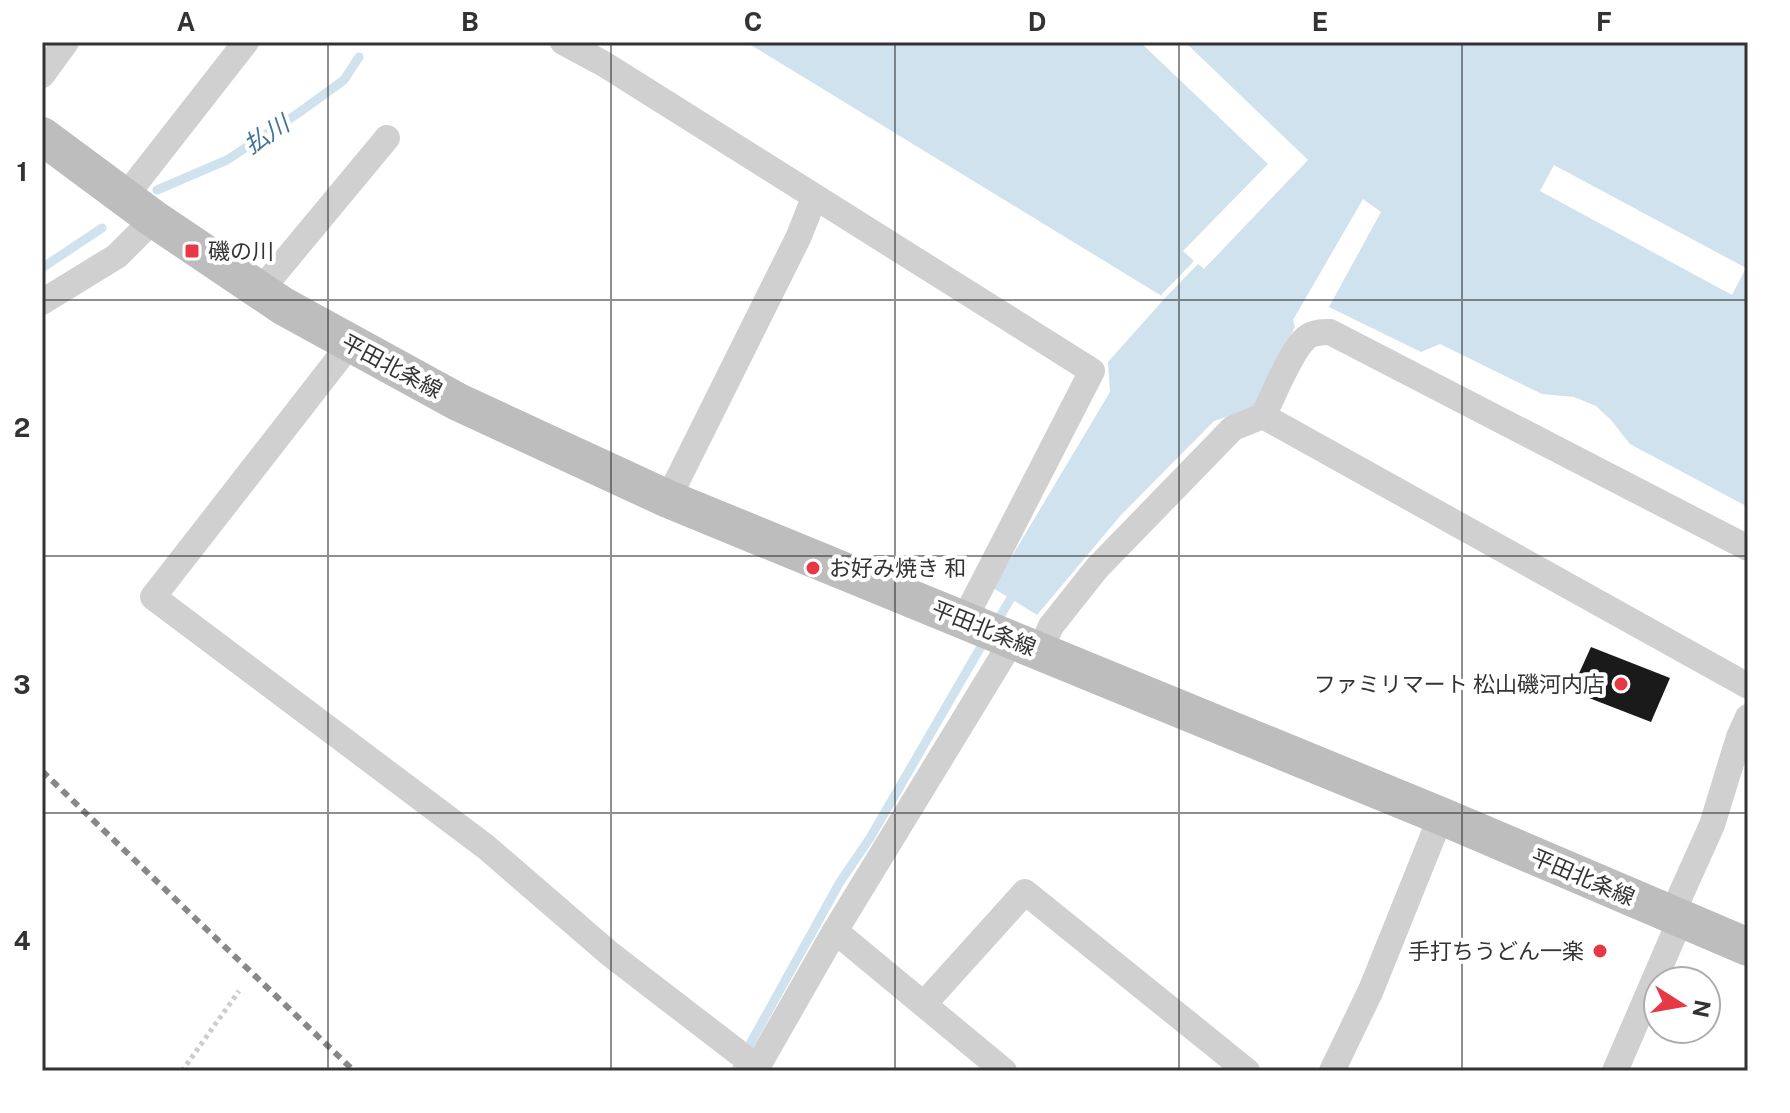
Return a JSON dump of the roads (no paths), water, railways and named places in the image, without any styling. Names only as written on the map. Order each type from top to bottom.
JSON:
[{"type":"main road","name":"平田北条線","points":[[42,136],[139,208],[260,291],[458,402],[668,499],[1441,816],[1748,947]]},
{"type":"street","points":[[42,75],[66,42]]},
{"type":"street","points":[[42,302],[117,256],[139,208],[246,42]]},
{"type":"street","points":[[350,344],[153,597],[474,838],[610,954],[751,1063],[835,931],[1000,635],[1092,371],[604,64],[563,42]]},
{"type":"street","points":[[260,291],[387,138]]},
{"type":"street","points":[[668,499],[799,236],[814,198]]},
{"type":"street","points":[[1000,635],[1051,626],[1097,568],[1233,428],[1263,416],[1296,351],[1307,337],[1317,332],[1330,332],[1748,548]]},
{"type":"street","points":[[1263,416],[1748,686]]},
{"type":"street","points":[[1615,1071],[1712,825],[1748,717]]},
{"type":"street","points":[[1332,1071],[1371,990],[1441,816]]},
{"type":"street","points":[[924,1004],[1025,892],[1247,1071]]},
{"type":"street","points":[[835,931],[1004,1071]]},
{"type":"water","points":[[746,42],[1748,42],[1748,507],[1630,444],[1596,406],[1574,397],[1542,394],[1440,344],[1421,352],[1329,307],[1381,212],[1363,199],[1293,320],[1295,327],[1254,407],[1214,421],[1121,515],[1037,615],[993,588],[1110,392],[1108,362],[1165,298]]},
{"type":"waterway","name":"払川","points":[[157,190],[227,160],[297,114],[344,80],[359,57]]},
{"type":"waterway","name":"払川","points":[[42,268],[102,228]]},
{"type":"waterway","points":[[996,623],[1011,598]]},
{"type":"waterway","points":[[735,1071],[840,882],[870,838],[986,638]]},
{"type":"railway","points":[[42,771],[354,1071]]},
{"type":"place","name":"磯の川","points":[[192,251]]},
{"type":"place","name":"お好み焼き 和","points":[[813,568]]},
{"type":"place","name":"ファミリマート 松山磯河内店","points":[[1621,684]]},
{"type":"place","name":"手打ちうどん一楽","points":[[1600,951]]}]
